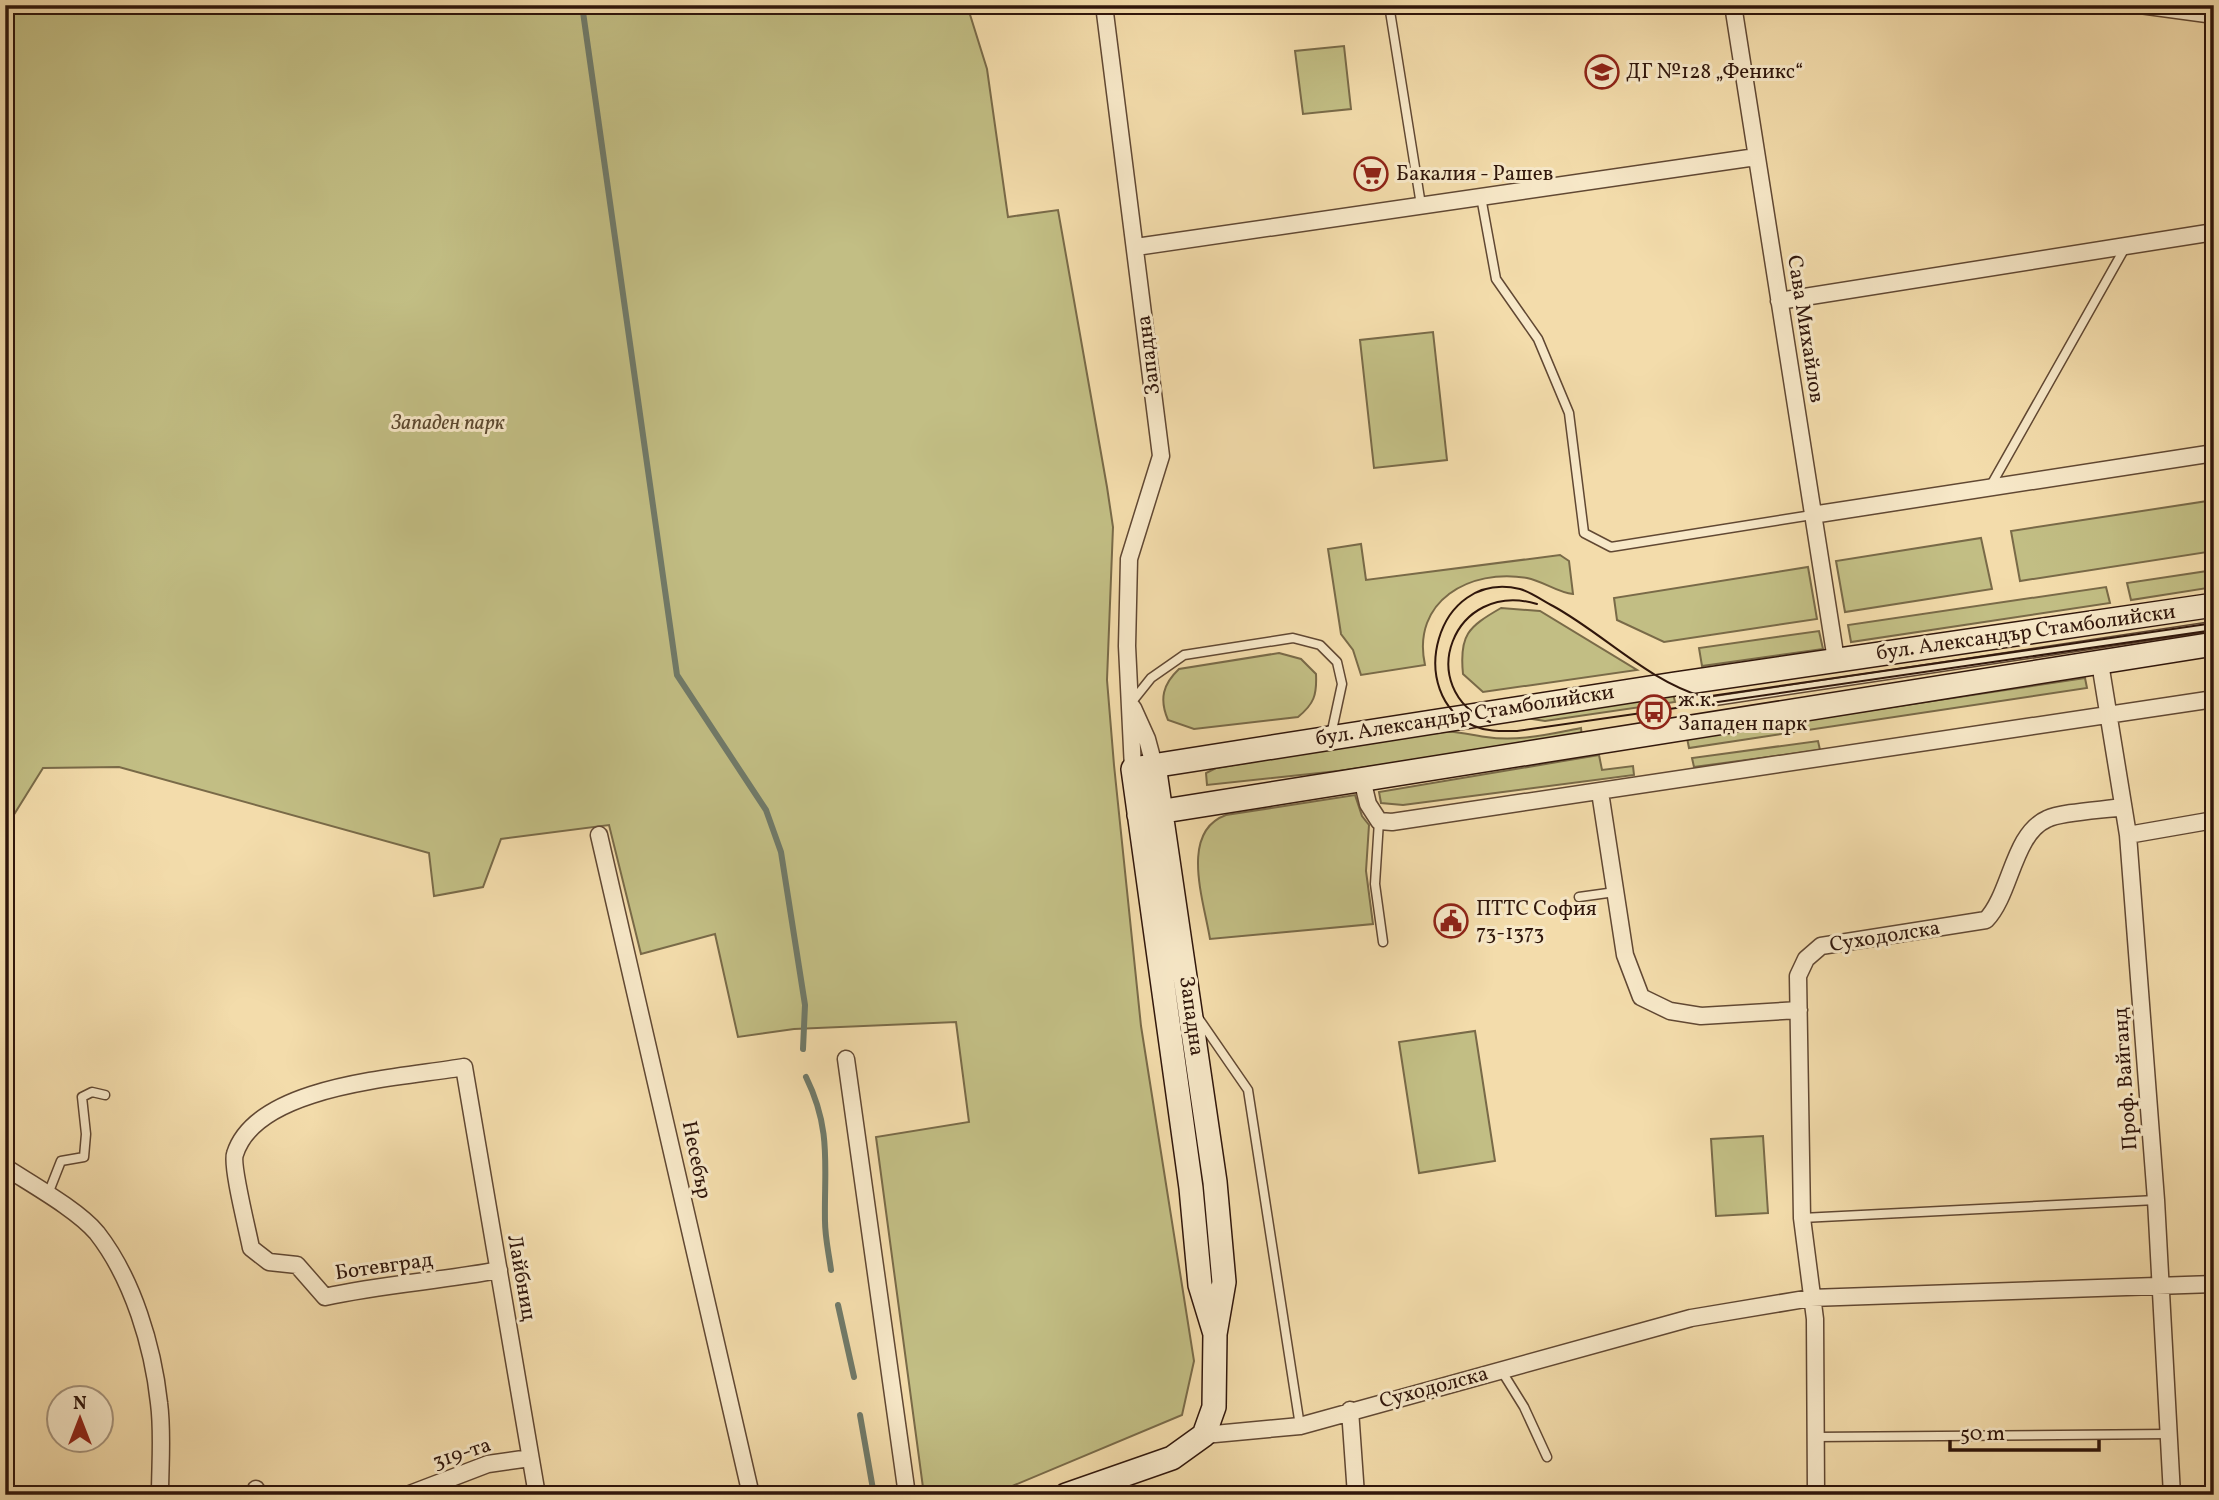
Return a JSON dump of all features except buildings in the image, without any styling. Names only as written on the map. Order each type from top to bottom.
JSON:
[{"type":"street","name":"Западна","points":[[1104,5],[1161,456],[1129,559],[1127,646],[1131,703],[1147,739],[1143,767],[1200,1285],[1215,1334]]},
{"type":"street","name":"Сава Михайлов","points":[[1732,5],[1836,660]]},
{"type":"street","points":[[2140,5],[2214,15]]},
{"type":"street","points":[[1136,247],[1756,157]]},
{"type":"street","points":[[1779,301],[2214,232]]},
{"type":"street","points":[[1812,515],[2214,453]]},
{"type":"street","name":"бул. Александър Стамболийски","points":[[1143,767],[1330,736],[2214,605]]},
{"type":"street","name":"бул. Александър Стамболийски","points":[[1150,813],[2214,645]]},
{"type":"street","name":"Проф. Вайганд","points":[[2100,663],[2127,835],[2156,1200],[2172,1495]]},
{"type":"street","points":[[1362,779],[1368,804],[1379,821],[1392,822],[2214,699]]},
{"type":"street","points":[[1600,792],[1625,955],[1641,997],[1670,1011],[1701,1016],[1799,1010]]},
{"type":"street","name":"Суходолска","points":[[1811,1298],[1802,1218],[1798,976],[1806,959],[1821,946],[1986,920],[1997,909],[2026,836],[2046,819],[2123,807]]},
{"type":"street","name":"Западна","points":[[1150,813],[1189,1005],[1215,1182],[1224,1282],[1215,1334],[1214,1407],[1204,1435]]},
{"type":"street","points":[[2127,835],[2214,820]]},
{"type":"street","name":"Несебър","points":[[599,835],[751,1495]]},
{"type":"street","points":[[846,1059],[907,1495]]},
{"type":"street","name":"Ботевград","points":[[464,1068],[314,1092],[250,1125],[234,1156],[251,1248],[269,1262],[297,1265],[325,1297],[367,1287],[450,1280],[499,1270]]},
{"type":"street","name":"Лайбниц","points":[[464,1068],[537,1495]]},
{"type":"street","points":[[5,1167],[48,1194],[96,1233],[126,1285],[149,1347],[160,1404],[160,1495]]},
{"type":"street","name":"Суходолска","points":[[1204,1435],[1300,1426],[1350,1410],[1691,1318],[1811,1298],[2214,1284]]},
{"type":"street","points":[[1811,1298],[1815,1320],[1816,1495]]},
{"type":"street","points":[[1350,1410],[1356,1495]]},
{"type":"street","points":[[1066,1495],[1172,1458],[1204,1435]]},
{"type":"street","name":"319-та","points":[[407,1495],[488,1464],[530,1458]]},
{"type":"lane","points":[[1389,5],[1421,205]]},
{"type":"lane","points":[[1481,197],[1496,279],[1538,339],[1569,413],[1584,533],[1611,547],[1812,515]]},
{"type":"lane","points":[[1990,487],[2126,246]]},
{"type":"lane","points":[[1715,701],[2214,626]]},
{"type":"lane","points":[[1131,703],[1151,678],[1184,655],[1293,638],[1320,645],[1336,662],[1342,684],[1340,704],[1330,736]]},
{"type":"lane","points":[[1379,821],[1374,884],[1383,942]]},
{"type":"lane","points":[[1579,897],[1615,892]]},
{"type":"lane","points":[[1189,1005],[1248,1090],[1300,1426]]},
{"type":"lane","points":[[48,1194],[61,1161],[84,1157],[86,1134],[82,1097],[92,1092],[105,1095]]},
{"type":"lane","points":[[1802,1218],[2156,1200]]},
{"type":"lane","points":[[1501,1370],[1524,1407],[1547,1457]]},
{"type":"lane","points":[[1815,1437],[2169,1434]]},
{"type":"green space","name":"Западен парк","points":[[5,5],[967,5],[987,69],[1008,217],[1058,210],[1107,487],[1113,527],[1107,680],[1114,765],[1141,1026],[1194,1361],[1182,1415],[991,1495],[924,1495],[876,1137],[969,1122],[956,1022],[794,1029],[738,1037],[715,934],[641,954],[609,825],[501,839],[483,887],[434,896],[429,853],[119,767],[43,768],[5,829]]},
{"type":"green space","points":[[1344,46],[1351,109],[1303,114],[1295,51]]},
{"type":"green space","points":[[1433,332],[1447,460],[1374,468],[1360,340]]},
{"type":"green space","points":[[2214,500],[2214,551],[2020,581],[2011,531]]},
{"type":"green space","points":[[1981,538],[1992,589],[1845,612],[1836,561]]},
{"type":"green space","points":[[1361,544],[1366,580],[1560,555],[1569,561],[1573,594],[1527,578],[1506,576],[1485,578],[1466,584],[1449,594],[1436,607],[1427,623],[1423,642],[1425,665],[1361,675],[1353,650],[1341,634],[1328,549]]},
{"type":"green space","points":[[1808,567],[1817,619],[1664,642],[1617,620],[1614,598]]},
{"type":"green space","points":[[2214,570],[2214,587],[2131,600],[2127,583]]},
{"type":"green space","points":[[2106,587],[2110,603],[1851,642],[1848,625]]},
{"type":"green space","points":[[1501,608],[1540,611],[1637,670],[1483,692],[1463,674],[1463,650],[1473,627]]},
{"type":"green space","points":[[1819,631],[1823,649],[1702,666],[1699,648]]},
{"type":"green space","points":[[1279,653],[1301,659],[1316,674],[1313,698],[1308,708],[1298,717],[1194,729],[1168,720],[1164,692],[1169,680],[1179,669]]},
{"type":"green space","points":[[2085,678],[2087,688],[1689,748],[1687,738]]},
{"type":"green space","points":[[1673,693],[1675,702],[1545,721],[1519,717]]},
{"type":"green space","points":[[1581,728],[1582,737],[1338,771],[1207,785],[1206,773],[1216,768],[1436,731],[1510,739]]},
{"type":"green space","points":[[1818,741],[1820,750],[1694,767],[1692,758]]},
{"type":"green space","points":[[1599,755],[1602,770],[1633,766],[1634,775],[1403,805],[1381,803],[1379,792]]},
{"type":"green space","points":[[1355,795],[1362,816],[1369,825],[1366,871],[1373,924],[1210,939],[1198,869],[1203,836],[1212,824],[1226,815]]},
{"type":"green space","points":[[1475,1031],[1495,1161],[1419,1173],[1399,1042]]},
{"type":"green space","points":[[1763,1136],[1768,1213],[1716,1216],[1711,1139]]},
{"type":"waterway","points":[[582,5],[677,675],[766,810],[781,852],[805,1005],[803,1049]]},
{"type":"waterway","points":[[806,1077],[820,1114],[823,1131],[825,1227],[831,1270]]},
{"type":"waterway","points":[[838,1305],[854,1377]]},
{"type":"waterway","points":[[860,1415],[874,1495]]},
{"type":"tram line","points":[[2214,623],[1704,697],[1684,690],[1645,669],[1572,617],[1533,594],[1520,589],[1491,588],[1467,598],[1450,616],[1439,639],[1435,664],[1440,689],[1452,711],[1479,728],[1517,731],[2214,630]]},
{"type":"tram line","points":[[1490,722],[1466,706],[1453,686],[1448,664],[1453,641],[1465,622],[1483,607],[1508,601],[1537,604]]},
{"type":"place","name":"ДГ №128 „Феникс“","points":[[1602,72]]},
{"type":"place","name":"Бакалия - Рашев","points":[[1371,174]]},
{"type":"place","name":"ж.к. Западен парк","points":[[1654,712]]},
{"type":"place","name":"ПТТС София 73-1373","points":[[1451,921]]}]
